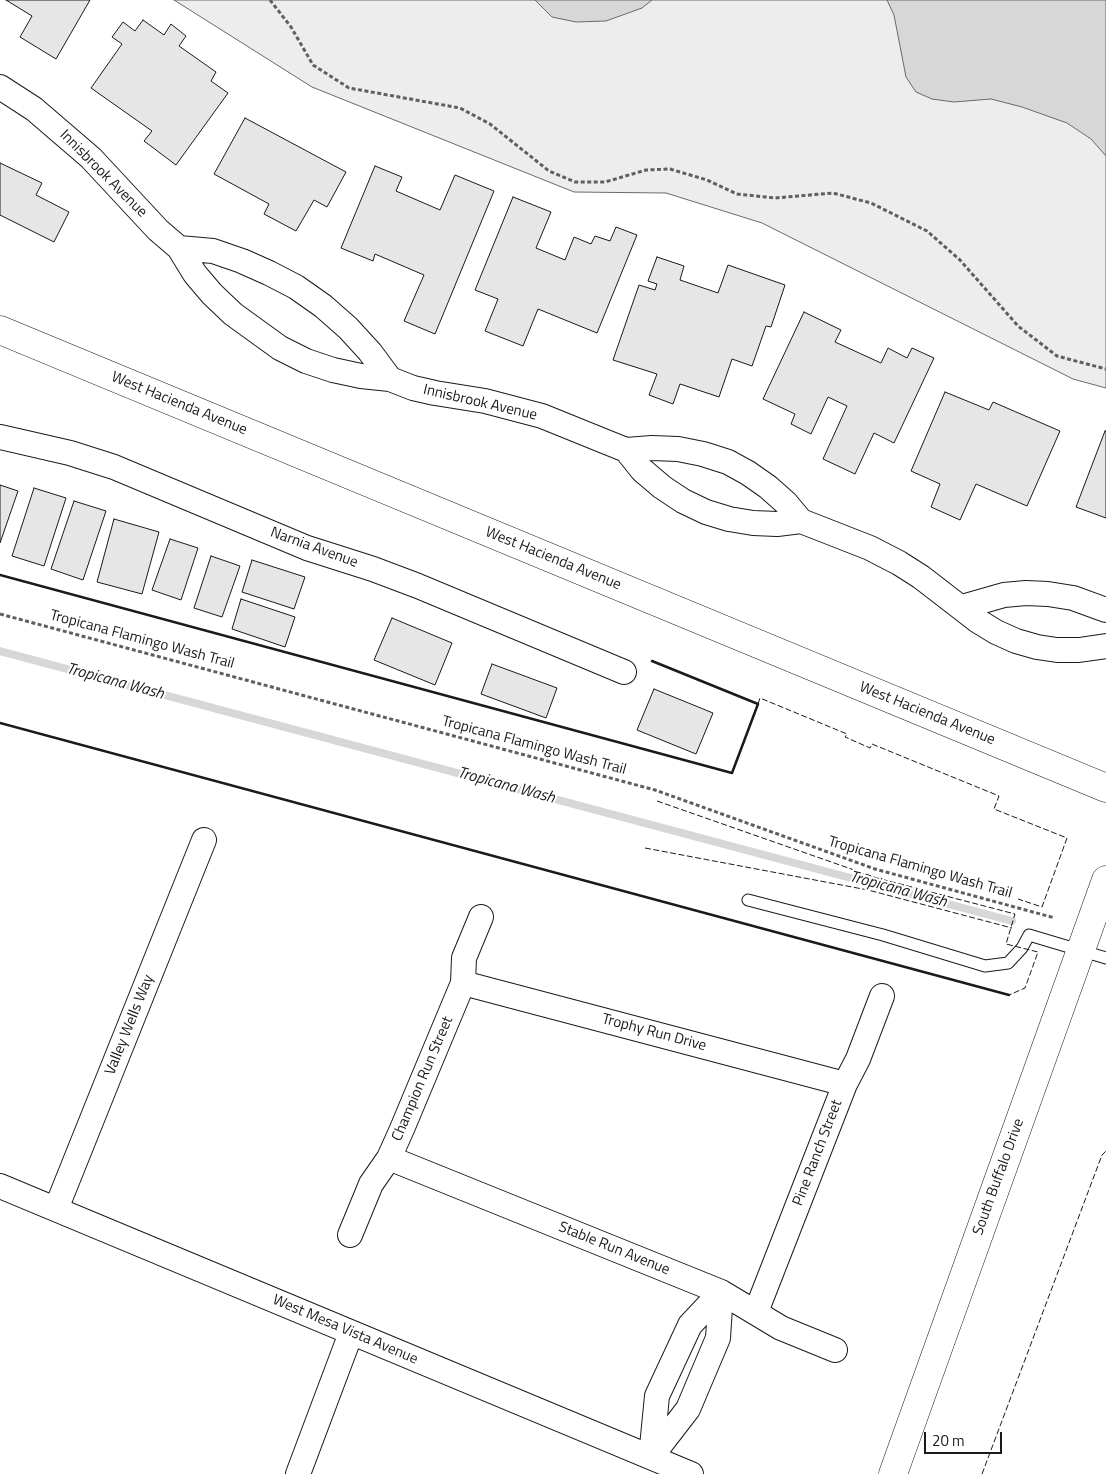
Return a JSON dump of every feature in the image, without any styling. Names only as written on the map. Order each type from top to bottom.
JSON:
[{"type":"main road","name":"West Hacienda Avenue","points":[[0,330],[1106,788]]},
{"type":"main road","name":"South Buffalo Drive","points":[[893,1474],[1106,880]]},
{"type":"street","name":"Innisbrook Avenue","points":[[0,86],[34,109],[70,139],[109,176],[158,230],[179,248],[195,274],[212,294],[233,314],[280,348],[306,361],[333,370],[361,376],[390,379],[428,392],[485,401],[542,416],[626,450],[678,449],[728,462],[768,487],[786,503],[801,521]]},
{"type":"street","points":[[179,248],[214,251],[242,261],[296,287],[323,306],[348,328],[370,352],[390,379]]},
{"type":"street","name":"Narnia Avenue","points":[[0,437],[70,453],[114,467],[307,548],[373,569],[418,586],[624,672]]},
{"type":"street","name":"Innisbrook Avenue","points":[[626,450],[642,470],[683,501],[706,512],[729,519],[777,524],[801,521],[870,548],[921,577],[978,621],[1016,641],[1058,650],[1080,650],[1106,646]]},
{"type":"street","points":[[962,608],[997,597],[1026,593],[1073,598],[1106,610]]},
{"type":"street","name":"Valley Wells Way","points":[[56,1209],[204,840]]},
{"type":"street","name":"Champion Run Street","points":[[350,1236],[372,1184],[389,1158],[463,983],[464,958],[481,917]]},
{"type":"street","name":"Trophy Run Drive","points":[[463,983],[844,1084]]},
{"type":"street","name":"Pine Ranch Street","points":[[756,1312],[844,1084],[858,1059],[882,996]]},
{"type":"street","name":"Stable Run Avenue","points":[[389,1158],[721,1292],[781,1328],[835,1350]]},
{"type":"street","name":"West Mesa Vista Avenue","points":[[0,1186],[351,1333],[657,1465],[691,1474]]},
{"type":"street","points":[[657,1465],[658,1396],[690,1325],[721,1292]]},
{"type":"street","points":[[657,1465],[688,1409],[718,1338],[721,1292]]},
{"type":"street","points":[[298,1474],[351,1333]]},
{"type":"lane","points":[[748,900],[883,935],[986,966],[1008,963],[1022,948],[1029,935],[1106,958]]},
{"type":"path","points":[[270,0],[291,27],[313,65],[349,88],[460,108],[490,124],[549,170],[576,182],[605,182],[646,170],[670,169],[707,180],[737,194],[775,198],[833,193],[871,203],[926,231],[960,260],[1018,326],[1057,356],[1106,369]]},
{"type":"path","name":"Tropicana Flamingo Wash Trail","points":[[0,614],[655,790],[874,870],[1055,918]]},
{"type":"shaded area","points":[[174,0],[1106,0],[1106,388],[1073,379],[762,223],[666,193],[574,192],[312,87]]},
{"type":"shaded area","points":[[535,0],[652,0],[642,8],[606,21],[576,22],[552,17]]},
{"type":"shaded area","points":[[887,0],[1106,0],[1106,156],[1091,139],[1067,123],[1022,107],[991,99],[954,102],[932,99],[916,92],[906,77],[894,15]]},
{"type":"building","points":[[6,0],[90,0],[56,59],[20,37],[32,16]]},
{"type":"building","points":[[143,20],[164,35],[171,24],[186,36],[179,46],[216,72],[211,81],[228,93],[176,165],[144,141],[152,131],[91,88],[122,44],[112,37],[123,22],[135,31]]},
{"type":"building","points":[[245,118],[346,172],[327,207],[314,200],[296,231],[264,214],[269,204],[214,174]]},
{"type":"building","points":[[0,163],[42,183],[36,195],[69,212],[54,242],[0,215]]},
{"type":"building","points":[[375,166],[402,177],[396,191],[440,210],[455,175],[494,191],[435,334],[404,321],[424,275],[375,254],[373,261],[341,248]]},
{"type":"building","points":[[513,197],[551,212],[536,248],[565,260],[574,237],[591,244],[595,236],[610,241],[616,227],[637,235],[597,333],[538,309],[523,346],[485,331],[498,299],[475,290]]},
{"type":"building","points":[[657,257],[684,266],[680,280],[718,293],[728,265],[785,285],[771,327],[766,326],[752,366],[732,359],[719,397],[680,384],[673,404],[649,395],[657,374],[613,360],[639,285],[655,290],[657,284],[648,281]]},
{"type":"building","points":[[804,312],[841,330],[835,342],[881,363],[888,348],[907,358],[912,348],[934,358],[894,443],[874,433],[855,474],[823,459],[847,406],[828,397],[811,434],[791,424],[795,414],[763,399]]},
{"type":"building","points":[[945,392],[989,410],[993,402],[1060,431],[1027,506],[976,484],[960,520],[931,507],[940,484],[911,471]]},
{"type":"building","points":[[1106,431],[1106,518],[1076,507]]},
{"type":"building","points":[[0,485],[18,491],[0,543]]},
{"type":"building","points":[[34,488],[66,498],[44,566],[12,556]]},
{"type":"building","points":[[74,501],[106,511],[83,580],[51,569]]},
{"type":"building","points":[[114,519],[159,532],[142,594],[97,582]]},
{"type":"building","points":[[170,539],[198,548],[181,600],[152,590]]},
{"type":"building","points":[[211,556],[240,566],[222,617],[194,608]]},
{"type":"building","points":[[252,560],[305,577],[294,609],[242,592]]},
{"type":"building","points":[[241,599],[295,617],[285,647],[232,629]]},
{"type":"building","points":[[392,618],[452,643],[435,685],[374,660]]},
{"type":"building","points":[[492,664],[557,688],[546,718],[481,694]]},
{"type":"building","points":[[654,689],[713,713],[696,754],[637,730]]},
{"type":"waterway","name":"Tropicana Wash","points":[[0,651],[1012,921]]},
{"type":"fence","points":[[758,704],[760,698],[847,734],[845,737],[870,748],[872,744],[999,796],[994,809],[1067,838],[1042,907],[1018,899]]},
{"type":"fence","points":[[657,801],[877,878],[1015,914],[1006,944],[1038,952],[1025,988],[1009,995]]},
{"type":"fence","points":[[645,848],[868,890],[1012,928]]},
{"type":"fence","points":[[982,1474],[1102,1155],[1106,1151]]},
{"type":"wall","points":[[0,575],[732,773],[758,704],[652,661]]},
{"type":"wall","points":[[0,723],[1009,995]]}]
